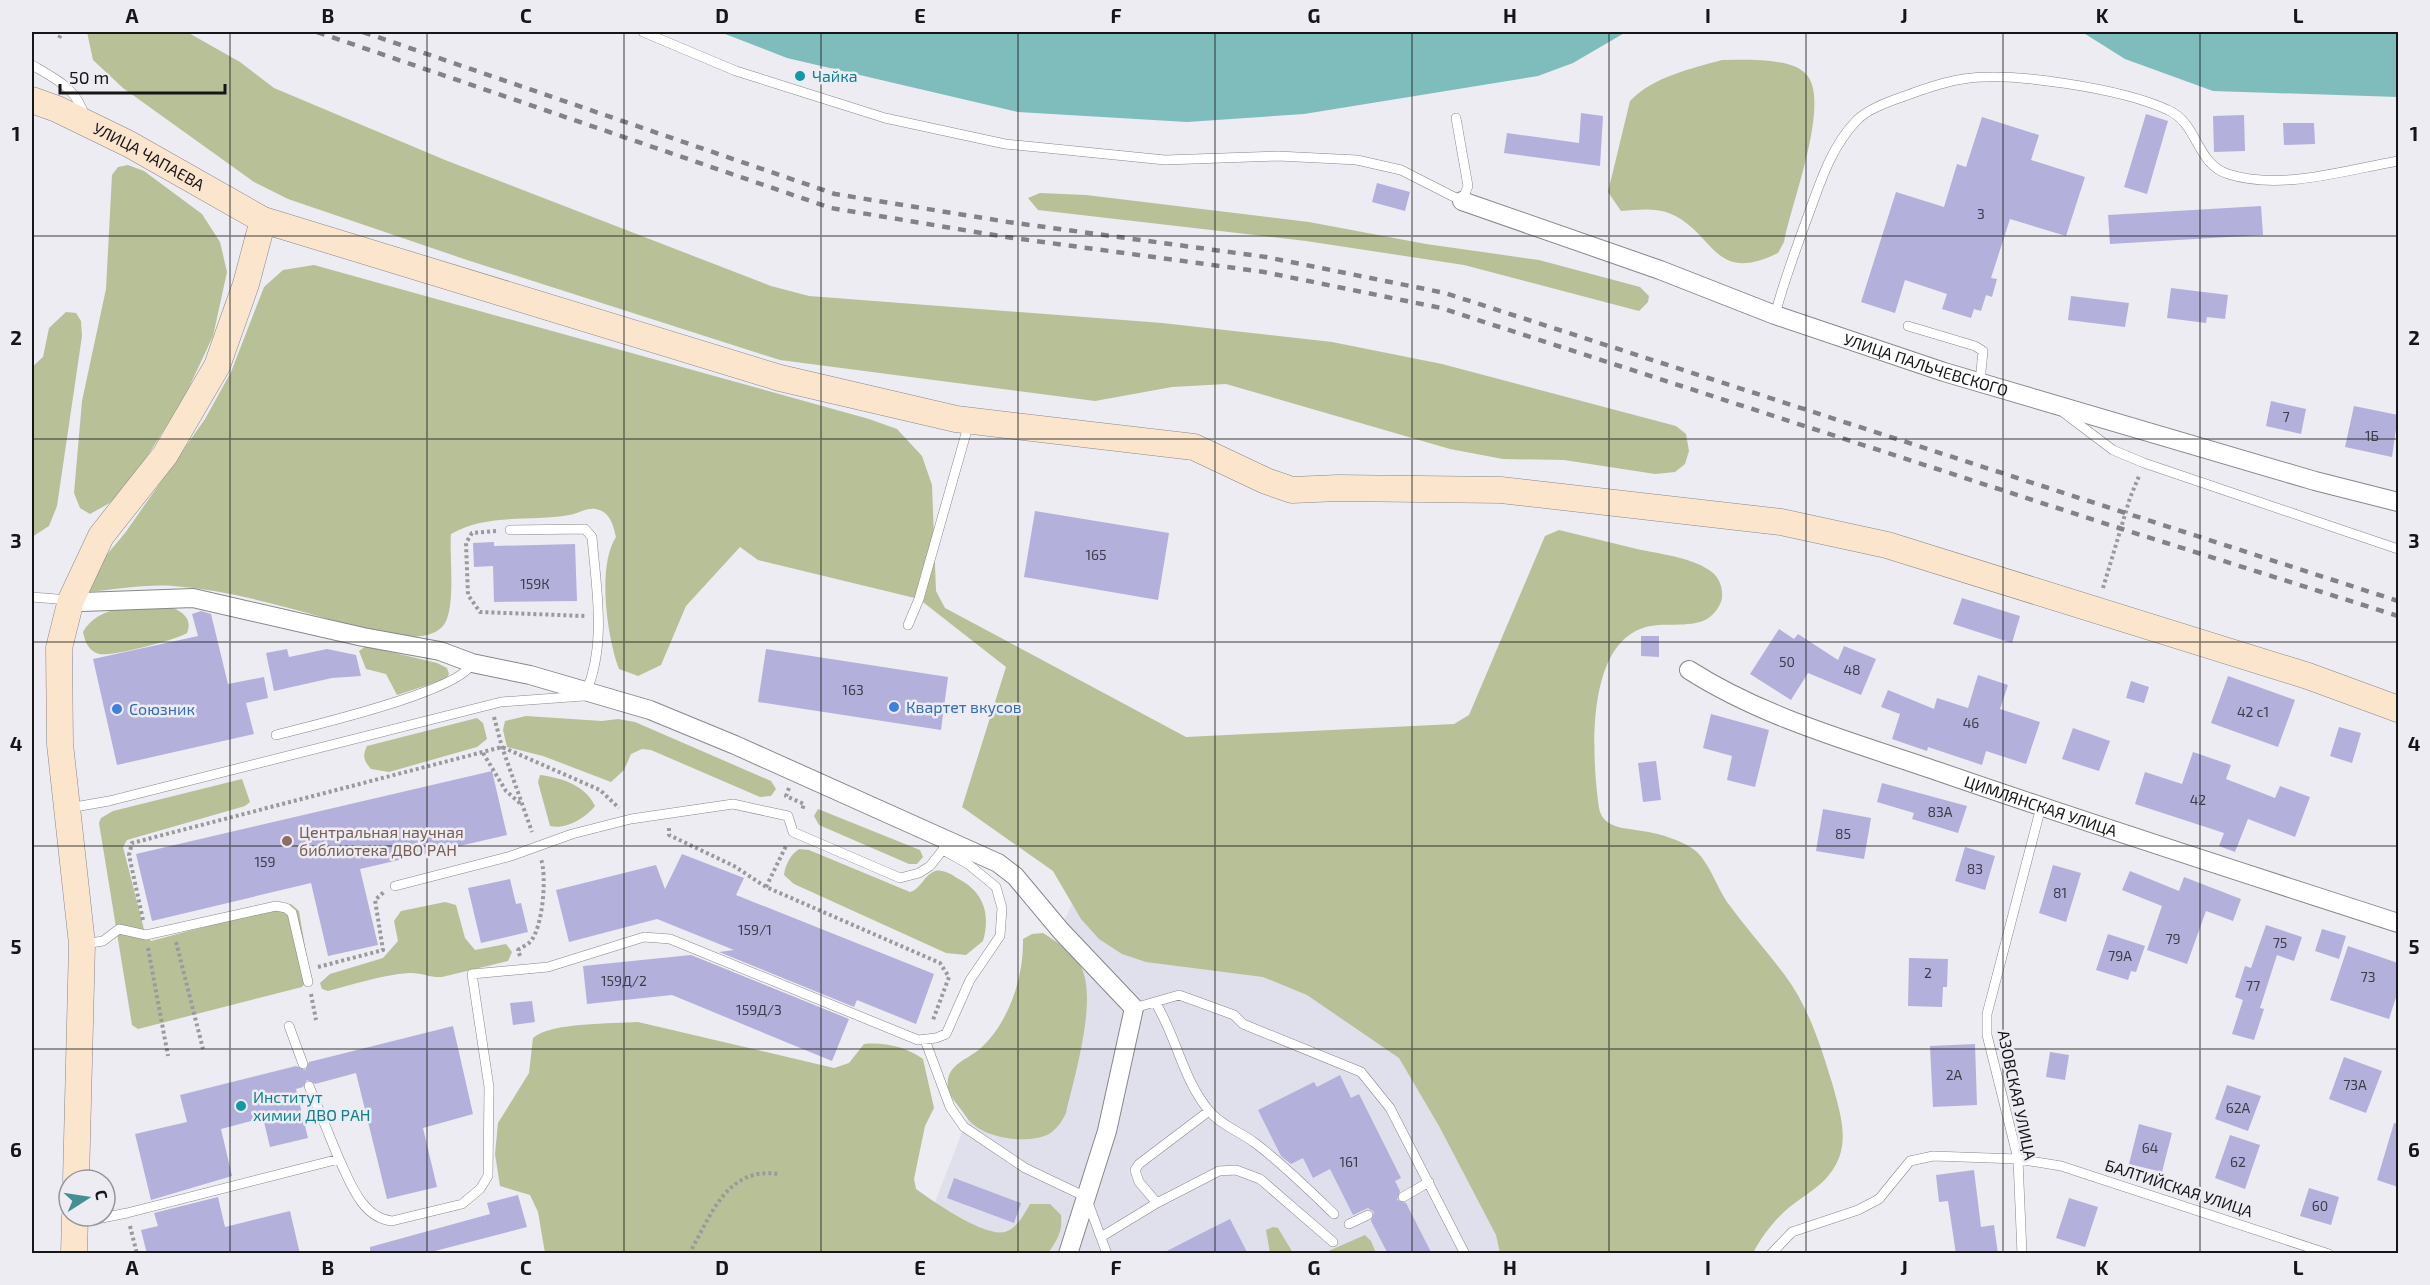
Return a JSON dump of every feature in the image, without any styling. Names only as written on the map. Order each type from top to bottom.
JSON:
[{"type":"main road","name":"УЛИЦА ЧАПАЕВА","points":[[32,100],[86,123],[206,185],[263,220],[780,378],[970,421],[1194,447],[1266,481],[1292,490],[1338,488],[1501,490],[1781,522],[1887,545],[2308,676],[2398,709]]},
{"type":"main road","points":[[76,1168],[82,944],[69,808],[60,744],[59,648],[71,600],[101,536],[165,455],[217,366],[246,284],[263,220]]},
{"type":"main road","points":[[74,1254],[75,1228]]},
{"type":"street","name":"УЛИЦА ПАЛЬЧЕВСКОГО","points":[[1462,201],[1660,270],[1775,315],[1980,382],[2058,407],[2315,481],[2398,502]]},
{"type":"street","points":[[71,600],[82,602],[193,598],[363,638],[440,651],[472,663],[530,675],[650,710],[735,745],[946,845],[998,863],[1015,876],[1061,931],[1134,1008],[1117,1076],[1107,1131],[1068,1254]]},
{"type":"street","name":"ЦИМЛЯНСКАЯ УЛИЦА","points":[[1689,670],[1719,689],[1795,722],[2041,807],[2398,923]]},
{"type":"lane","points":[[643,32],[736,71],[885,118],[994,141],[1165,160],[1278,156],[1357,160],[1401,170],[1462,201],[1468,186],[1456,118]]},
{"type":"lane","points":[[32,65],[67,86],[81,104],[86,123]]},
{"type":"lane","points":[[1775,315],[1781,289],[1830,156],[1847,132],[1859,117],[1888,102],[1963,79],[2032,79],[2087,88],[2169,110],[2182,118],[2207,161],[2215,168],[2226,174],[2251,179],[2289,180],[2398,161]]},
{"type":"lane","points":[[1908,326],[1975,346],[1983,351],[1980,382]]},
{"type":"lane","points":[[2058,407],[2113,450],[2144,463],[2398,549]]},
{"type":"lane","points":[[908,625],[919,599],[970,421]]},
{"type":"lane","points":[[69,808],[109,801],[491,704],[593,693],[598,616],[592,537],[585,529],[510,530]]},
{"type":"lane","points":[[32,597],[71,600]]},
{"type":"lane","points":[[276,735],[423,692],[462,676],[470,671],[472,663]]},
{"type":"lane","points":[[309,1086],[358,1198],[384,1220],[392,1221],[462,1204],[480,1189],[488,1176],[489,1088],[472,974],[548,967],[644,937],[670,939],[918,1040],[925,1040],[946,1034],[970,980],[1000,936],[1002,908],[996,887],[946,845],[919,873],[900,878],[793,832],[788,816],[733,804],[631,819],[572,834],[511,856],[395,886]]},
{"type":"lane","name":"АЗОВСКАЯ УЛИЦА","points":[[2022,1254],[2018,1159],[1987,1035],[1987,1014],[2041,807]]},
{"type":"lane","points":[[82,944],[104,941],[118,929],[146,935],[276,906],[286,908],[292,913],[308,982]]},
{"type":"lane","points":[[1134,1008],[1179,995],[1234,1015],[1243,1024],[1361,1072],[1390,1108],[1465,1254]]},
{"type":"lane","points":[[1155,1002],[1165,1018],[1185,1075],[1209,1111],[1255,1142],[1334,1214]]},
{"type":"lane","points":[[289,1026],[303,1064]]},
{"type":"lane","points":[[925,1040],[951,1107],[964,1127],[1025,1168],[1086,1197],[1107,1254]]},
{"type":"lane","points":[[1157,1203],[1139,1182],[1136,1170],[1139,1164],[1209,1111]]},
{"type":"lane","name":"БАЛТИЙСКАЯ УЛИЦА","points":[[1771,1254],[1792,1232],[1858,1210],[1879,1199],[1910,1161],[1933,1156],[2018,1159],[2061,1166],[2329,1254]]},
{"type":"lane","points":[[117,1214],[339,1158]]},
{"type":"lane","points":[[1101,1237],[1157,1203],[1219,1171],[1236,1170],[1260,1179],[1333,1242]]},
{"type":"lane","points":[[1403,1197],[1429,1182]]},
{"type":"lane","points":[[1349,1224],[1368,1215]]},
{"type":"path","points":[[59,38],[62,32]]},
{"type":"path","points":[[2106,579],[2130,498],[2144,463]]},
{"type":"path","points":[[510,530],[472,533],[466,543],[468,595],[480,612],[598,616]]},
{"type":"path","points":[[491,704],[502,747]]},
{"type":"path","points":[[168,1056],[129,855],[132,843],[502,747],[600,790],[631,819]]},
{"type":"path","points":[[483,753],[506,791],[522,806]]},
{"type":"path","points":[[669,813],[669,835],[734,866],[766,887],[928,957],[947,970],[949,977],[925,1040]]},
{"type":"path","points":[[766,887],[793,832]]},
{"type":"path","points":[[306,970],[383,950],[375,900],[379,895],[395,886]]},
{"type":"path","points":[[173,929],[203,1049]]},
{"type":"path","points":[[308,982],[316,1020]]},
{"type":"path","points":[[689,1254],[728,1188],[746,1176],[756,1173],[778,1174]]},
{"type":"path","points":[[127,1213],[137,1254]]},
{"type":"shaded area","points":[[1135,774],[1333,812],[1560,1253],[968,1254],[925,1228],[964,1127]]},
{"type":"green space","points":[[87,32],[187,32],[240,62],[274,88],[445,160],[771,286],[809,296],[1162,323],[1332,342],[1442,364],[1676,426],[1686,434],[1689,451],[1685,464],[1675,472],[1655,474],[1564,460],[1503,459],[1450,449],[1226,384],[1172,387],[1095,401],[780,360],[467,260],[288,199],[254,182],[123,88],[93,60]]},
{"type":"green space","points":[[1722,60],[1754,60],[1790,65],[1806,74],[1813,87],[1812,130],[1784,242],[1778,253],[1757,261],[1740,263],[1727,260],[1686,222],[1671,214],[1659,210],[1621,211],[1608,192],[1630,101],[1661,80]]},
{"type":"green space","points":[[128,165],[144,171],[202,214],[220,242],[227,272],[213,336],[184,398],[129,485],[108,504],[90,514],[80,508],[74,493],[82,401],[106,289],[112,175],[118,167]]},
{"type":"green space","points":[[1040,193],[1086,195],[1309,222],[1426,244],[1539,260],[1640,287],[1649,296],[1648,302],[1639,311],[1464,265],[1306,241],[1038,210],[1028,198]]},
{"type":"green space","points":[[314,265],[869,419],[897,429],[922,456],[932,485],[936,591],[945,608],[1186,737],[1454,724],[1469,715],[1545,536],[1559,530],[1684,559],[1709,570],[1718,579],[1722,594],[1720,604],[1712,615],[1692,624],[1643,628],[1624,639],[1611,657],[1602,680],[1597,707],[1595,762],[1599,808],[1601,815],[1610,824],[1671,838],[1686,844],[1697,852],[1706,863],[1727,902],[1793,987],[1819,1042],[1840,1112],[1843,1138],[1836,1165],[1817,1187],[1780,1216],[1753,1253],[1500,1253],[1496,1235],[1439,1126],[1399,1058],[1307,995],[1263,977],[1146,962],[1122,954],[1099,939],[1081,919],[1053,871],[962,807],[1006,667],[919,599],[758,560],[740,547],[686,606],[661,665],[638,676],[619,669],[615,655],[608,621],[605,583],[610,550],[616,537],[608,516],[593,509],[554,517],[479,523],[451,534],[451,597],[447,620],[436,631],[421,636],[404,637],[381,633],[278,605],[199,589],[151,586],[86,592],[104,558],[125,533],[205,419],[231,372],[264,287],[283,270]]},
{"type":"green space","points":[[66,312],[76,313],[81,321],[82,336],[57,506],[49,526],[32,537],[32,367],[43,357],[49,328]]},
{"type":"green space","points":[[164,605],[183,614],[188,622],[187,633],[171,640],[106,654],[95,653],[86,642],[83,632],[98,616],[130,607]]},
{"type":"green space","points":[[366,646],[437,663],[447,668],[449,674],[446,679],[397,695],[386,674],[366,669],[359,651]]},
{"type":"green space","points":[[526,716],[602,721],[618,719],[635,722],[771,781],[776,789],[771,796],[760,797],[651,750],[642,749],[631,754],[624,770],[611,782],[543,756],[507,747],[503,730],[505,721]]},
{"type":"green space","points":[[477,718],[483,723],[487,739],[477,747],[389,772],[371,769],[365,761],[367,746]]},
{"type":"green space","points":[[540,775],[572,784],[585,793],[595,806],[586,815],[569,825],[550,826],[538,782]]},
{"type":"green space","points":[[242,779],[250,802],[245,806],[127,840],[123,847],[146,937],[151,941],[291,904],[299,911],[310,976],[302,987],[138,1029],[132,1025],[99,823],[101,818],[113,811]]},
{"type":"green space","points":[[818,809],[920,850],[923,857],[917,864],[909,864],[819,825],[814,816]]},
{"type":"green space","points":[[799,849],[809,850],[910,892],[935,871],[949,874],[966,883],[979,896],[986,921],[983,941],[966,955],[946,953],[794,884],[784,875],[789,860]]},
{"type":"green space","points":[[445,902],[456,905],[465,938],[475,950],[506,944],[512,952],[508,961],[442,977],[418,973],[399,974],[328,991],[322,989],[320,983],[330,974],[383,958],[398,941],[394,921],[401,911]]},
{"type":"green space","points":[[1043,933],[1074,957],[1086,981],[1086,1018],[1079,1060],[1066,1113],[1054,1130],[1049,1134],[1032,1139],[1000,1137],[981,1130],[970,1121],[950,1094],[948,1079],[953,1069],[981,1048],[1000,1025],[1018,983],[1023,939],[1032,934]]},
{"type":"green space","points":[[638,1022],[834,1068],[849,1063],[864,1044],[895,1046],[910,1051],[923,1059],[934,1108],[925,1126],[914,1179],[916,1189],[972,1224],[996,1232],[1005,1232],[1013,1228],[1030,1204],[1050,1204],[1061,1215],[1060,1231],[1056,1240],[1047,1254],[545,1253],[538,1212],[530,1195],[500,1186],[495,1154],[498,1123],[529,1073],[533,1038],[553,1029],[568,1026]]},
{"type":"green space","points":[[1273,1227],[1278,1228],[1293,1253],[1270,1253],[1266,1230]]},
{"type":"green space","points":[[1365,1235],[1371,1241],[1376,1253],[1324,1253]]},
{"type":"water","points":[[720,32],[1626,32],[1573,63],[1538,76],[1304,114],[1187,122],[1018,112],[787,58]]},
{"type":"water","points":[[2082,32],[2398,32],[2398,97],[2213,91],[2125,59]]},
{"type":"building","points":[[1581,113],[1603,116],[1600,166],[1504,153],[1507,133],[1579,143]]},
{"type":"building","points":[[2146,114],[2168,121],[2147,194],[2124,187]]},
{"type":"building","points":[[2244,115],[2245,151],[2214,152],[2213,116]]},
{"type":"building","points":[[1982,117],[2039,135],[2031,160],[2085,177],[2066,236],[2010,219],[1991,278],[1997,279],[1992,297],[1986,295],[1981,311],[1974,309],[1971,318],[1942,309],[1947,294],[1905,280],[1895,313],[1861,302],[1896,192],[1944,207],[1957,164],[1966,167]]},
{"type":"building","points":[[2283,123],[2314,123],[2315,144],[2284,145]]},
{"type":"building","points":[[1377,183],[1410,192],[1405,211],[1372,202]]},
{"type":"building","points":[[2261,206],[2263,235],[2110,244],[2108,215]]},
{"type":"building","points":[[2171,288],[2228,295],[2225,319],[2207,317],[2206,323],[2167,318]]},
{"type":"building","points":[[2071,296],[2129,303],[2125,327],[2068,320]]},
{"type":"building","points":[[2271,401],[2306,409],[2301,434],[2266,426]]},
{"type":"building","points":[[2354,406],[2398,415],[2392,457],[2345,447]]},
{"type":"building","points":[[1035,511],[1169,533],[1158,600],[1024,577]]},
{"type":"building","points":[[494,542],[494,546],[575,544],[577,601],[494,602],[493,566],[474,567],[473,543]]},
{"type":"building","points":[[1962,598],[2020,616],[2012,643],[1953,624]]},
{"type":"building","points":[[201,611],[211,614],[228,684],[264,677],[268,698],[246,703],[254,734],[117,765],[93,659],[198,636],[192,614]]},
{"type":"building","points":[[1779,629],[1794,639],[1798,634],[1838,660],[1844,646],[1876,659],[1861,695],[1808,673],[1791,700],[1750,674]]},
{"type":"building","points":[[1641,636],[1659,636],[1659,657],[1641,656]]},
{"type":"building","points":[[287,649],[289,657],[327,649],[356,655],[361,676],[332,678],[274,691],[266,653]]},
{"type":"building","points":[[766,649],[948,677],[941,730],[758,702]]},
{"type":"building","points":[[1978,675],[2008,685],[2000,709],[2040,722],[2026,764],[1986,751],[1982,765],[1928,747],[1927,751],[1892,739],[1900,714],[1881,707],[1888,690],[1934,709],[1937,698],[1968,708]]},
{"type":"building","points":[[2228,676],[2295,700],[2278,747],[2211,723]]},
{"type":"building","points":[[2131,681],[2149,687],[2144,703],[2126,698]]},
{"type":"building","points":[[1711,714],[1769,730],[1755,787],[1727,780],[1732,756],[1703,748]]},
{"type":"building","points":[[2339,727],[2361,733],[2352,763],[2330,756]]},
{"type":"building","points":[[2073,728],[2110,741],[2099,771],[2062,759]]},
{"type":"building","points":[[2193,752],[2231,765],[2226,779],[2275,798],[2280,786],[2310,797],[2295,837],[2248,819],[2235,852],[2219,846],[2224,833],[2135,804],[2145,772],[2182,784]]},
{"type":"building","points":[[1656,761],[1661,800],[1643,802],[1638,763]]},
{"type":"building","points":[[492,771],[507,835],[360,869],[378,945],[328,956],[311,883],[152,921],[136,854]]},
{"type":"building","points":[[1882,783],[1967,806],[1958,833],[1912,819],[1914,813],[1877,802]]},
{"type":"building","points":[[1823,809],[1871,818],[1864,859],[1816,851]]},
{"type":"building","points":[[1965,847],[1995,856],[1985,890],[1955,881]]},
{"type":"building","points":[[682,854],[744,878],[736,895],[934,974],[916,1024],[857,1000],[854,1007],[719,952],[734,950],[657,919],[569,942],[556,890],[656,865],[665,889]]},
{"type":"building","points":[[2053,865],[2081,873],[2066,922],[2039,913]]},
{"type":"building","points":[[2130,871],[2179,891],[2184,877],[2241,899],[2233,921],[2206,911],[2187,964],[2147,950],[2162,906],[2122,890]]},
{"type":"building","points":[[510,879],[516,904],[521,903],[528,932],[481,943],[468,888]]},
{"type":"building","points":[[2266,925],[2302,937],[2294,961],[2277,955],[2260,1008],[2264,1009],[2254,1040],[2232,1034],[2243,1000],[2235,997],[2245,966],[2251,968]]},
{"type":"building","points":[[2322,929],[2346,936],[2339,959],[2315,951]]},
{"type":"building","points":[[2108,934],[2145,946],[2136,972],[2131,971],[2128,980],[2096,970]]},
{"type":"building","points":[[2348,946],[2398,963],[2398,991],[2389,1019],[2330,1000]]},
{"type":"building","points":[[691,955],[849,1019],[832,1061],[672,995],[587,1004],[583,966]]},
{"type":"building","points":[[1909,958],[1948,959],[1947,987],[1943,987],[1942,1007],[1908,1006]]},
{"type":"building","points":[[532,1001],[535,1022],[513,1025],[510,1003]]},
{"type":"building","name":"Институт химии ДВО РАН","points":[[453,1026],[473,1114],[423,1128],[437,1187],[387,1199],[356,1073],[315,1084],[307,1080],[303,1087],[296,1089],[308,1138],[270,1147],[263,1118],[221,1129],[232,1176],[151,1200],[135,1134],[187,1122],[180,1095],[296,1066],[305,1070],[309,1062]]},
{"type":"building","points":[[1975,1044],[1977,1105],[1933,1107],[1930,1046]]},
{"type":"building","points":[[2050,1052],[2069,1055],[2065,1080],[2046,1077]]},
{"type":"building","points":[[2344,1057],[2382,1071],[2366,1113],[2329,1099]]},
{"type":"building","points":[[1340,1075],[1351,1098],[1359,1094],[1401,1178],[1395,1181],[1400,1191],[1397,1200],[1406,1203],[1432,1254],[1388,1254],[1371,1221],[1374,1212],[1368,1208],[1353,1215],[1330,1169],[1313,1178],[1303,1158],[1291,1164],[1281,1156],[1258,1110],[1314,1082],[1317,1087]]},
{"type":"building","points":[[2227,1085],[2261,1096],[2248,1131],[2215,1119]]},
{"type":"building","points":[[2394,1123],[2398,1124],[2398,1187],[2377,1180]]},
{"type":"building","points":[[2139,1124],[2172,1133],[2162,1172],[2129,1164]]},
{"type":"building","points":[[2230,1135],[2260,1145],[2245,1189],[2215,1178]]},
{"type":"building","points":[[1974,1170],[1981,1227],[1994,1225],[1998,1254],[1956,1254],[1948,1201],[1939,1202],[1936,1175]]},
{"type":"building","points":[[954,1178],[1021,1203],[1014,1223],[947,1198]]},
{"type":"building","points":[[2309,1188],[2339,1197],[2331,1225],[2300,1216]]},
{"type":"building","points":[[518,1195],[527,1227],[435,1251],[436,1254],[370,1254],[370,1247],[490,1214],[487,1203]]},
{"type":"building","points":[[218,1197],[225,1227],[290,1211],[300,1254],[147,1254],[141,1230],[158,1226],[154,1213]]},
{"type":"building","points":[[2069,1198],[2098,1207],[2085,1247],[2056,1238]]},
{"type":"building","points":[[1230,1219],[1248,1254],[1161,1254],[1202,1233]]},
{"type":"railway","points":[[317,32],[831,208],[1006,237],[1264,272],[1441,308],[2398,616]]},
{"type":"railway","points":[[363,32],[835,194],[1008,222],[1266,257],[1445,293],[2398,601]]},
{"type":"place","name":"Чайка","points":[[800,76]]},
{"type":"place","name":"Квартет вкусов","points":[[894,707]]},
{"type":"place","name":"Союзник","points":[[117,709]]},
{"type":"place","name":"Центральная научная библиотека ДВО РАН","points":[[287,841]]},
{"type":"place","name":"Институт химии ДВО РАН","points":[[241,1106]]}]
